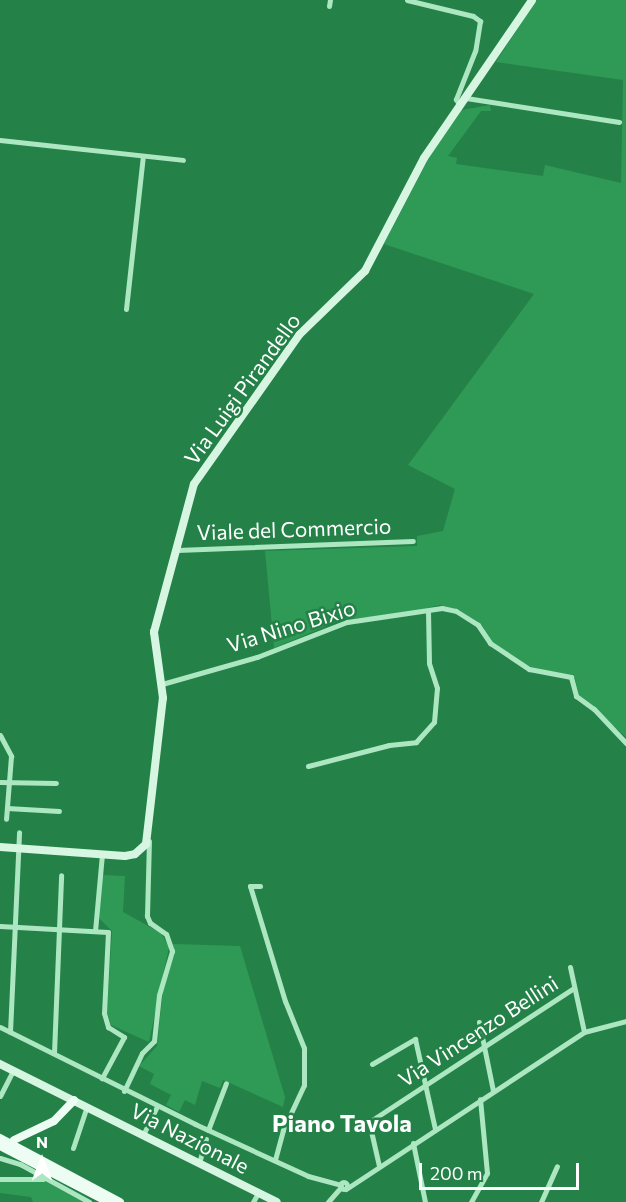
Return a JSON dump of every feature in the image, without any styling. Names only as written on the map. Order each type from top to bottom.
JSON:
[{"type":"main road","points":[[14,1140],[54,1121],[74,1100]]},
{"type":"main road","points":[[0,1138],[120,1202]]},
{"type":"main road","points":[[0,1146],[108,1202]]},
{"type":"street","points":[[407,0],[480,21],[476,51],[456,99],[460,106]]},
{"type":"street","name":"Via Luigi Pirandello","points":[[123,1091],[142,1053],[154,1041],[159,995],[171,956],[169,939],[150,923],[147,916],[149,837],[162,684],[154,632],[194,484],[299,335],[365,271],[413,176],[532,0]]},
{"type":"street","points":[[466,98],[619,122]]},
{"type":"street","points":[[0,140],[183,160]]},
{"type":"street","points":[[126,309],[143,156]]},
{"type":"street","name":"Viale del Commercio","points":[[177,550],[413,541]]},
{"type":"street","name":"Via Nino Bixio","points":[[162,684],[257,657],[347,622],[442,608],[456,611],[478,625],[490,643],[510,654],[515,661],[529,669],[571,677],[576,696],[594,709],[626,743]]},
{"type":"street","points":[[308,766],[389,745],[416,742],[435,722],[437,688],[429,663],[428,611]]},
{"type":"street","points":[[0,735],[11,756],[6,819]]},
{"type":"street","points":[[0,782],[56,783]]},
{"type":"street","points":[[7,808],[59,811]]},
{"type":"street","points":[[10,1032],[19,832]]},
{"type":"street","points":[[131,855],[143,848],[149,837]]},
{"type":"street","points":[[0,847],[131,855],[149,859]]},
{"type":"street","points":[[95,931],[102,854]]},
{"type":"street","points":[[54,1053],[61,875]]},
{"type":"street","points":[[261,886],[250,886],[281,991],[304,1048],[304,1085],[282,1130],[275,1160]]},
{"type":"street","points":[[0,927],[108,932],[104,1013],[108,1028],[124,1037],[102,1078]]},
{"type":"street","points":[[570,968],[584,1032]]},
{"type":"street","name":"Via Vincenzo Bellini","points":[[379,1166],[369,1122],[574,988]]},
{"type":"street","points":[[328,1202],[343,1186],[364,1177],[584,1032],[626,1021]]},
{"type":"street","points":[[479,1022],[493,1091]]},
{"type":"street","points":[[0,1027],[54,1053],[123,1091],[308,1176],[343,1186]]},
{"type":"street","points":[[372,1064],[415,1039],[435,1129]]},
{"type":"street","name":"Via Nazionale","points":[[0,1064],[277,1202]]},
{"type":"street","points":[[0,1096],[13,1071]]},
{"type":"street","points":[[208,1130],[225,1083]]},
{"type":"street","points":[[471,1202],[487,1173],[480,1099]]},
{"type":"street","points":[[73,1148],[87,1106]]},
{"type":"street","points":[[143,1135],[157,1106]]},
{"type":"street","points":[[199,1163],[206,1140]]},
{"type":"street","points":[[413,1143],[425,1202]]},
{"type":"street","points":[[0,1158],[47,1179],[89,1202]]},
{"type":"street","points":[[541,1202],[557,1166]]},
{"type":"street","points":[[0,1179],[47,1179]]},
{"type":"street","points":[[253,1202],[258,1193]]},
{"type":"green space","points":[[536,0],[626,0],[626,737],[579,696],[574,675],[536,669],[518,661],[493,643],[481,624],[459,610],[440,605],[395,616],[343,619],[274,648],[265,551],[417,546],[417,536],[443,531],[455,489],[408,465],[534,294],[384,244],[431,154],[462,110],[490,105],[491,111],[481,111],[448,156],[457,158],[456,164],[543,176],[545,165],[621,183],[623,80],[496,62]]},
{"type":"green space","points":[[103,875],[125,876],[123,912],[161,933],[169,947],[149,1042],[111,1025],[107,1012],[112,931],[97,916]]},
{"type":"green space","points":[[173,944],[240,946],[285,1097],[283,1107],[223,1080],[220,1088],[202,1081],[195,1105],[185,1100],[179,1112],[166,1105],[171,1095],[150,1084],[154,1074],[139,1066],[157,1046],[163,990],[174,955]]},
{"type":"green space","points":[[45,1181],[83,1202],[33,1202],[31,1197],[0,1193],[0,1182]]},
{"type":"district","name":"Piano Tavola","points":[[342,1123]]}]
